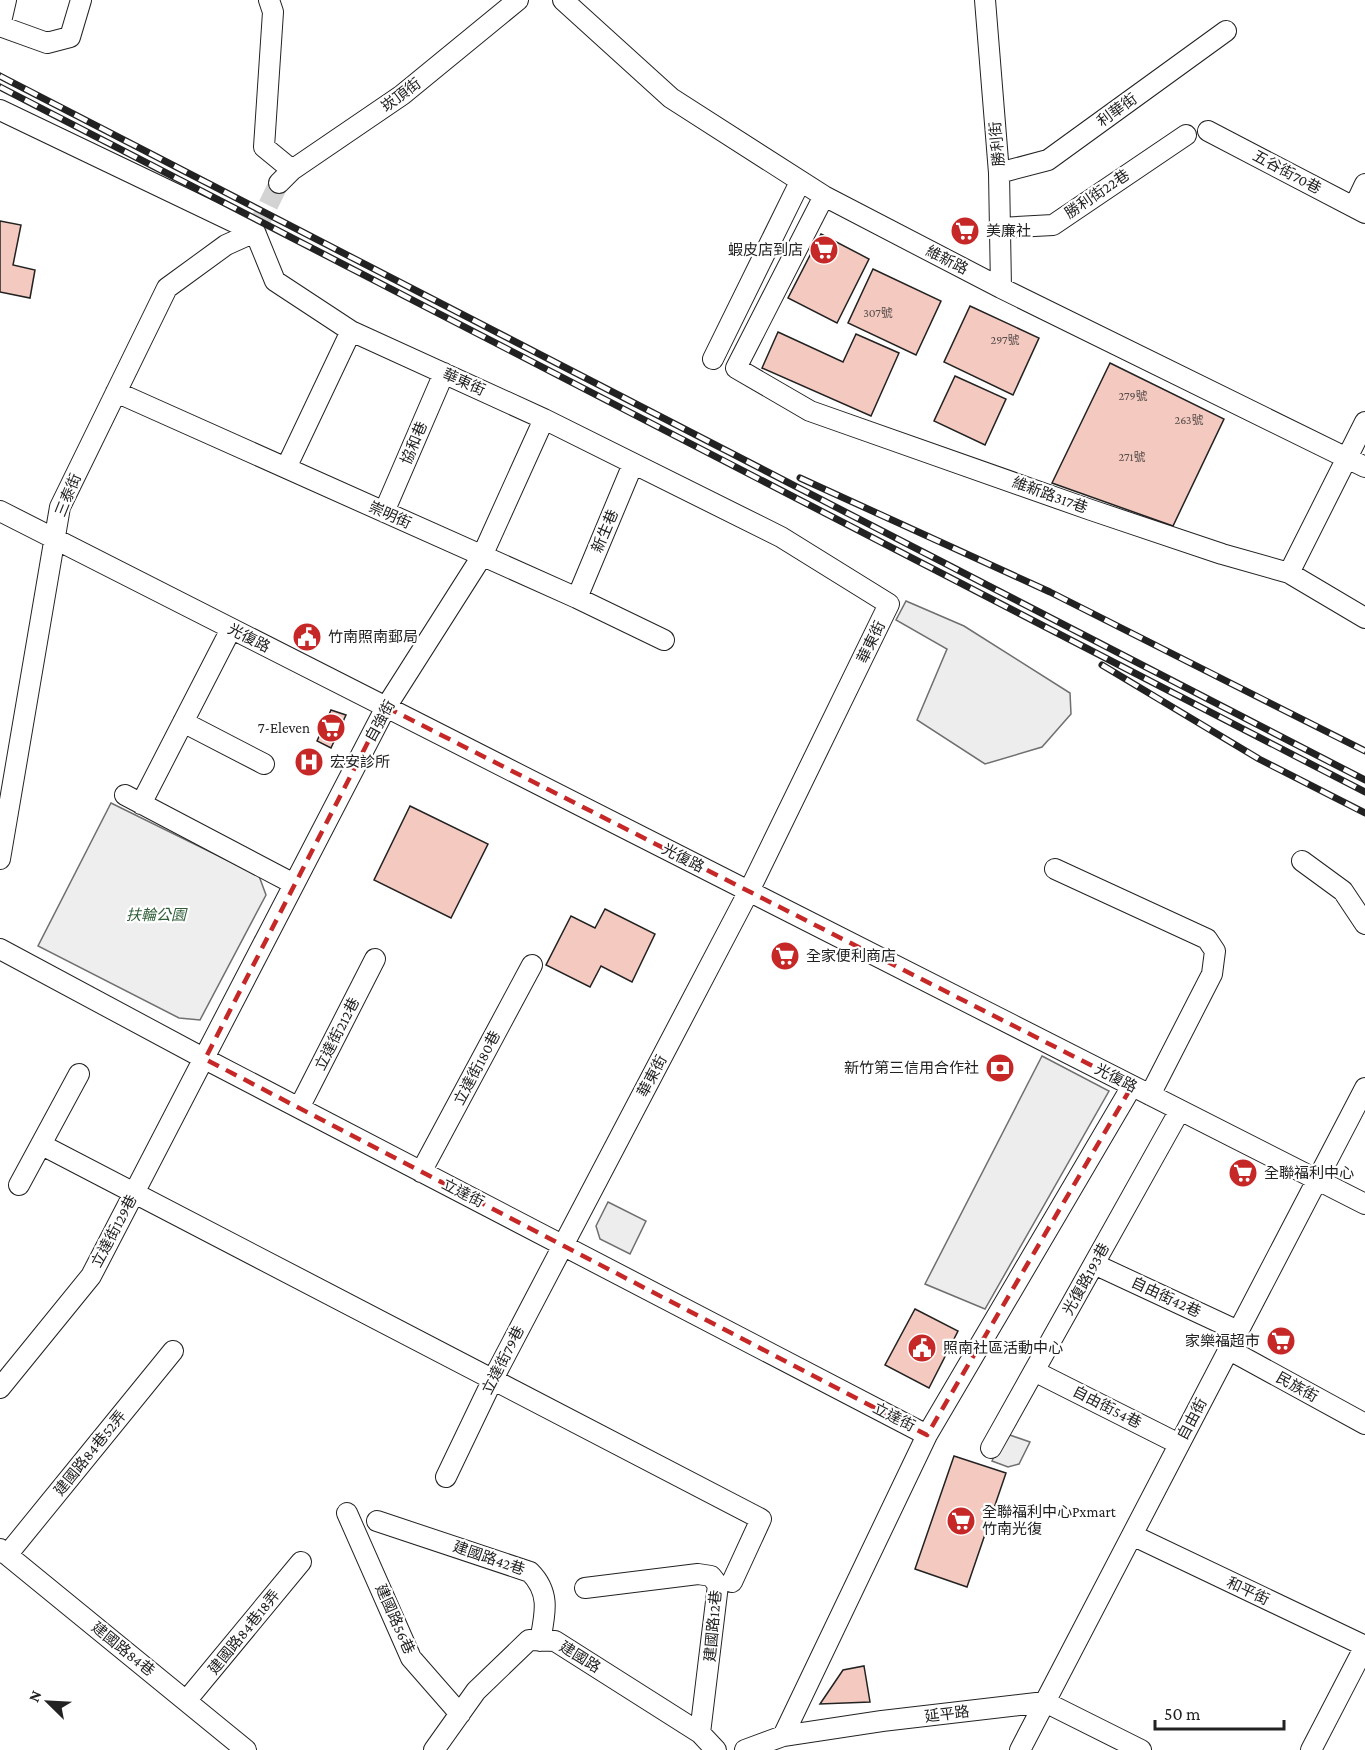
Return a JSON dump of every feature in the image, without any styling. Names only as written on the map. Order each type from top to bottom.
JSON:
[{"type":"street","points":[[6,0],[0,26],[47,43],[70,37],[81,0]]},
{"type":"street","name":"崁頂街","points":[[269,0],[273,12],[264,147],[286,176],[402,95],[518,0]]},
{"type":"street","name":"維新路","points":[[563,0],[671,98],[824,196],[1001,288],[1365,467]]},
{"type":"street","name":"勝利街","points":[[985,0],[999,173],[1001,288]]},
{"type":"street","name":"利華街","points":[[999,173],[1048,160],[1226,31]]},
{"type":"street","points":[[0,110],[255,232]]},
{"type":"street","name":"五谷街70巷","points":[[1208,131],[1359,210]]},
{"type":"street","name":"勝利街22巷","points":[[1000,228],[1053,225],[1186,135]]},
{"type":"street","points":[[713,359],[800,182]]},
{"type":"street","points":[[1359,210],[1365,184]]},
{"type":"street","name":"維新路317巷","points":[[824,196],[736,368],[810,411],[1102,514],[1222,554],[1289,573],[1365,618]]},
{"type":"street","name":"華東街","points":[[255,232],[275,281],[351,331],[544,418],[781,537],[889,604],[749,891],[562,1245]]},
{"type":"street","name":"三泰街","points":[[0,859],[60,507],[167,288],[226,244],[255,232]]},
{"type":"street","points":[[286,468],[351,331]]},
{"type":"street","name":"協和巷","points":[[384,512],[444,373]]},
{"type":"street","name":"崇明街","points":[[116,392],[577,598],[664,640]]},
{"type":"street","name":"自強街","points":[[205,1059],[386,707],[482,556],[544,418]]},
{"type":"street","points":[[1289,573],[1365,422]]},
{"type":"street","name":"新生巷","points":[[577,598],[633,464]]},
{"type":"street","name":"光復路","points":[[0,511],[1365,1204]]},
{"type":"street","points":[[231,628],[183,722],[133,799],[294,884]]},
{"type":"street","points":[[183,722],[264,764]]},
{"type":"street","points":[[1302,861],[1343,891],[1365,924]]},
{"type":"street","name":"立達街","points":[[783,1736],[927,1435],[1212,974],[1215,951],[1207,939],[1055,869]]},
{"type":"street","name":"立達街","points":[[0,949],[205,1059],[927,1435]]},
{"type":"street","name":"立達街212巷","points":[[299,1108],[375,959]]},
{"type":"street","name":"立達街180巷","points":[[421,1172],[532,964]]},
{"type":"street","name":"立達街129巷","points":[[0,1388],[90,1275],[205,1059]]},
{"type":"street","points":[[19,1185],[79,1074]]},
{"type":"street","name":"自由街","points":[[1020,1750],[1365,1088]]},
{"type":"street","name":"光復路193巷","points":[[991,1448],[1180,1110]]},
{"type":"street","points":[[42,1145],[761,1519],[732,1582]]},
{"type":"street","name":"立達街79巷","points":[[446,1477],[562,1245]]},
{"type":"street","name":"自由街42巷","points":[[1094,1264],[1238,1331]]},
{"type":"street","name":"民族街","points":[[1228,1349],[1365,1424]]},
{"type":"street","name":"建國路84巷52弄","points":[[4,1552],[173,1351]]},
{"type":"street","name":"自由街54巷","points":[[1034,1371],[1179,1444]]},
{"type":"street","name":"建國路56巷","points":[[347,1513],[411,1658],[460,1714]]},
{"type":"street","name":"建國路42巷","points":[[377,1521],[530,1572],[540,1582],[547,1605],[540,1641]]},
{"type":"street","name":"和平街","points":[[1132,1535],[1365,1646]]},
{"type":"street","name":"建國路84巷","points":[[4,1552],[246,1750]]},
{"type":"street","name":"建國路84巷18弄","points":[[186,1701],[301,1562]]},
{"type":"street","name":"建國路12巷","points":[[585,1588],[698,1574],[711,1576],[718,1585],[700,1732]]},
{"type":"street","name":"建國路","points":[[434,1750],[476,1691],[529,1640],[555,1641],[700,1732],[717,1750]]},
{"type":"street","points":[[1311,1750],[1365,1646]]},
{"type":"street","points":[[1045,1702],[1141,1750]]},
{"type":"street","name":"延平路","points":[[745,1750],[783,1736],[882,1721],[1045,1702]]},
{"type":"highlighted area","points":[[386,707],[1132,1086],[927,1435],[205,1059]]},
{"type":"green space","name":"扶輪公園","points":[[111,803],[259,876],[266,895],[200,1020],[179,1018],[38,946]]},
{"type":"shaded area","points":[[906,601],[964,626],[1070,693],[1071,714],[1042,747],[985,764],[917,720],[947,649],[896,620]]},
{"type":"shaded area","points":[[1042,1056],[1109,1091],[985,1309],[925,1284]]},
{"type":"shaded area","points":[[608,1202],[646,1221],[630,1254],[600,1239],[596,1226]]},
{"type":"shaded area","points":[[1004,1433],[1030,1442],[1019,1464],[1008,1467],[992,1461]]},
{"type":"building","points":[[0,221],[21,225],[13,265],[35,270],[30,298],[0,292]]},
{"type":"building","points":[[821,234],[869,259],[837,323],[788,298]]},
{"type":"building","points":[[873,269],[941,301],[916,355],[848,323]]},
{"type":"building","points":[[970,306],[1039,338],[1013,395],[944,362]]},
{"type":"building","points":[[778,332],[843,362],[856,334],[899,353],[871,416],[762,368]]},
{"type":"building","points":[[1110,363],[1224,419],[1173,526],[1052,483]]},
{"type":"building","points":[[955,376],[1006,399],[985,445],[934,421]]},
{"type":"building","name":"7-Eleven","points":[[331,710],[346,715],[331,748],[317,741]]},
{"type":"building","name":"宏安診所","points":[[302,754],[320,761],[316,771],[298,763]]},
{"type":"building","points":[[410,806],[488,844],[451,918],[374,880]]},
{"type":"building","points":[[605,909],[655,934],[632,982],[601,966],[590,987],[546,965],[571,916],[595,928]]},
{"type":"building","name":"照南社區活動中心","points":[[915,1309],[958,1331],[929,1388],[885,1365]]},
{"type":"building","name":"全聯福利中心Pxmart 竹南光復","points":[[954,1456],[1006,1473],[967,1587],[915,1569]]},
{"type":"building","points":[[864,1666],[870,1702],[820,1704],[843,1670]]},
{"type":"tunnel","points":[[255,232],[279,183]]},
{"type":"railway","points":[[0,76],[1365,780]]},
{"type":"railway","points":[[0,87],[1365,792]]},
{"type":"railway","points":[[800,478],[1050,592],[1365,751]]},
{"type":"railway","points":[[1102,665],[1259,759],[1365,813]]},
{"type":"place","name":"美廉社","points":[[965,231]]},
{"type":"place","name":"蝦皮店到店","points":[[824,250]]},
{"type":"place","name":"竹南照南郵局","points":[[307,637]]},
{"type":"place","name":"7-Eleven","points":[[331,728]]},
{"type":"place","name":"宏安診所","points":[[309,762]]},
{"type":"place","name":"全家便利商店","points":[[785,956]]},
{"type":"place","name":"新竹第三信用合作社","points":[[1000,1068]]},
{"type":"place","name":"全聯福利中心","points":[[1243,1173]]},
{"type":"place","name":"家樂福超市","points":[[1281,1341]]},
{"type":"place","name":"照南社區活動中心","points":[[922,1348]]},
{"type":"place","name":"全聯福利中心Pxmart 竹南光復","points":[[961,1521]]}]
